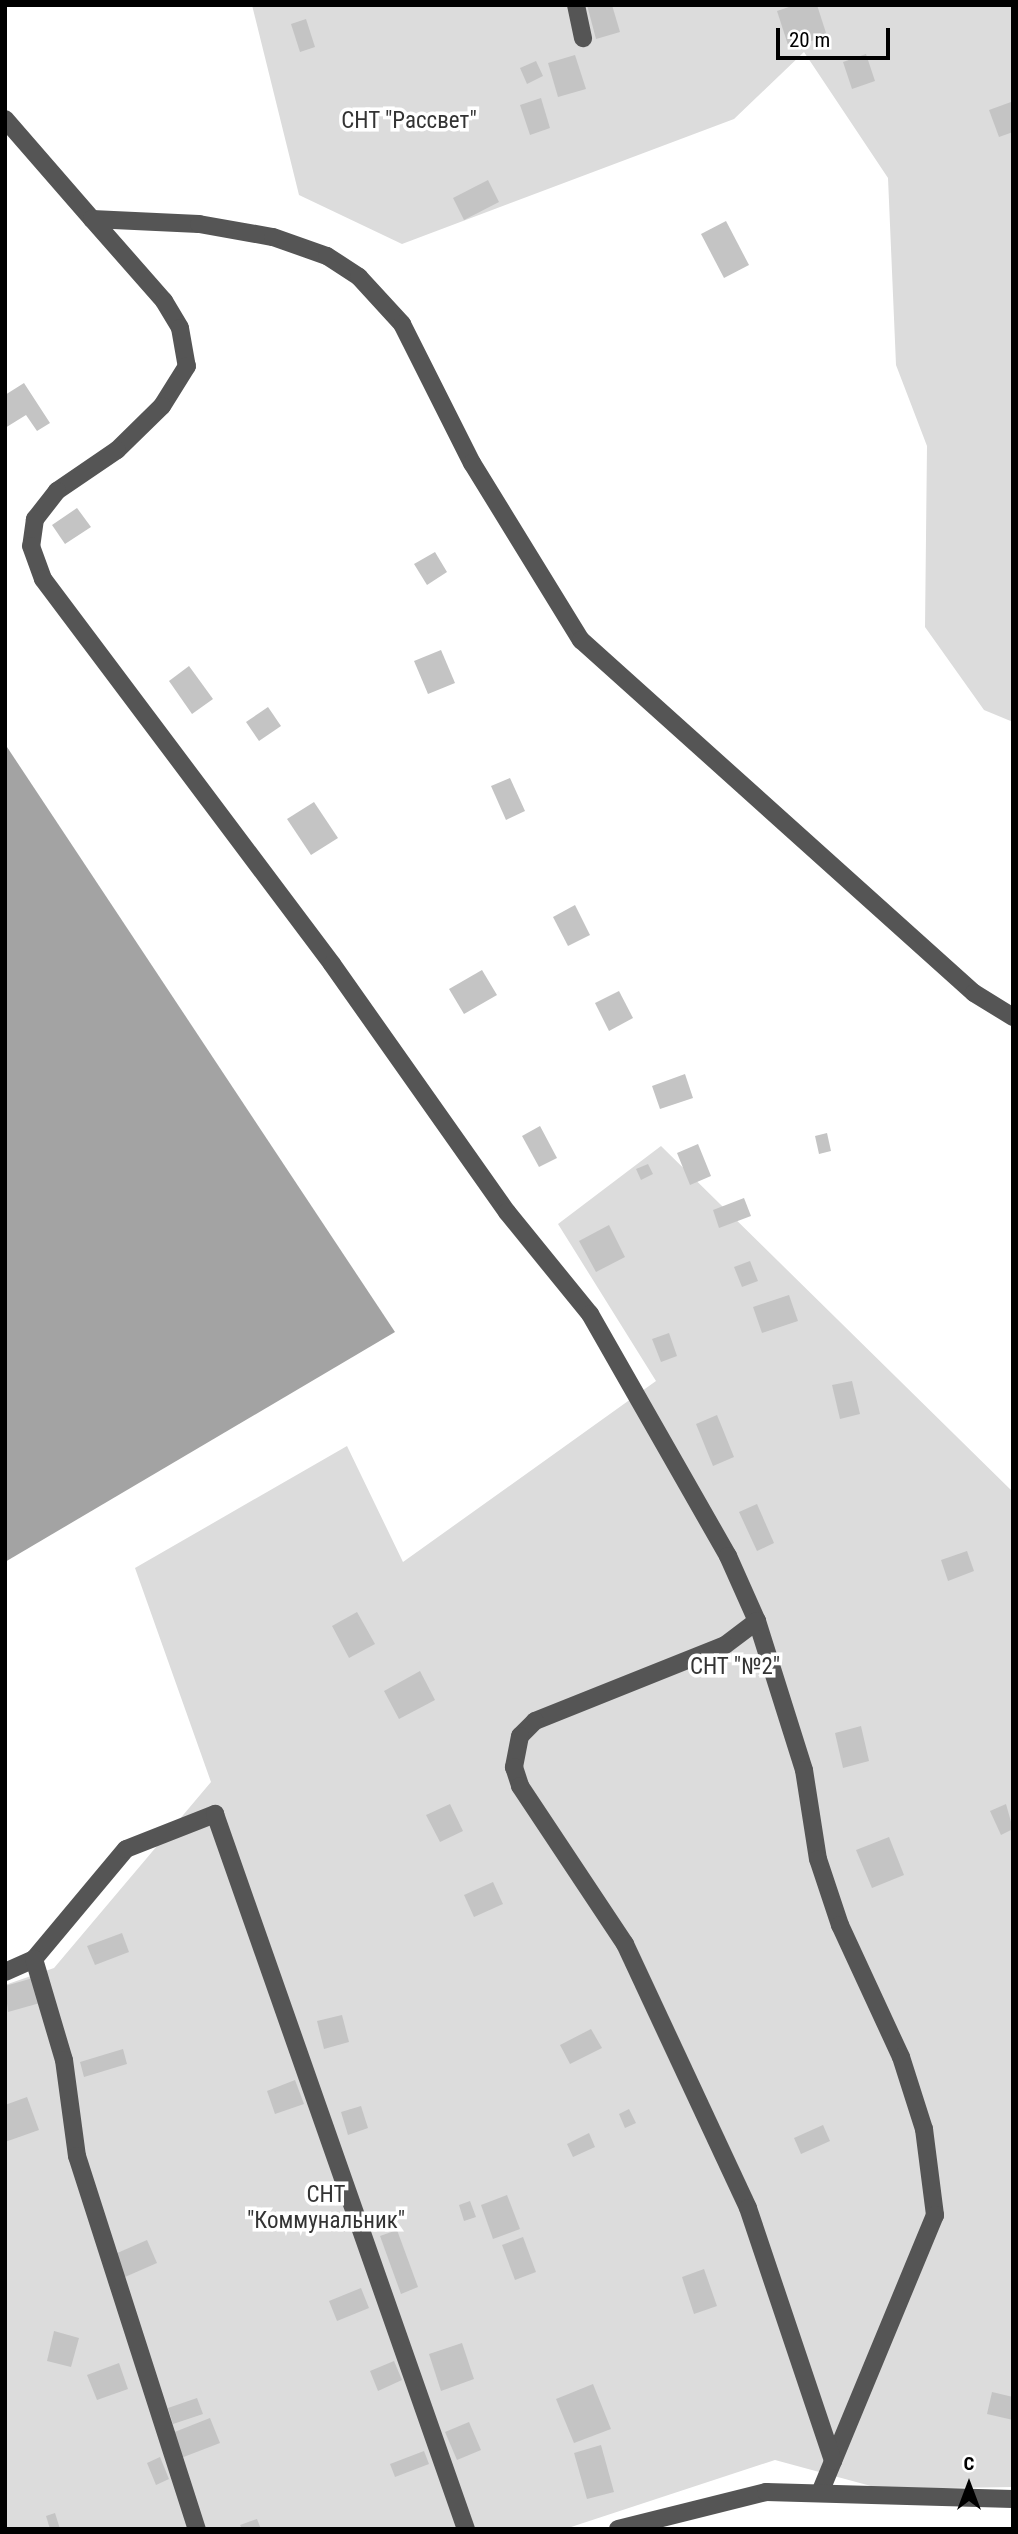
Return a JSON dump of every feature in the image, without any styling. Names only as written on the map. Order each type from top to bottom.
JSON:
[{"type":"lane","points":[[576,5],[583,38]]},
{"type":"lane","points":[[5,119],[164,302],[180,328],[187,366],[162,406],[117,450],[57,491],[35,519],[31,546],[43,579],[332,964],[507,1212],[590,1314],[728,1556],[757,1621],[804,1770],[818,1859],[840,1925],[901,2057],[933,2174],[935,2215],[820,2492]]},
{"type":"lane","points":[[92,219],[199,224],[273,237],[327,256],[359,277],[402,324],[472,463],[581,640],[975,993],[1013,1017]]},
{"type":"lane","points":[[757,1621],[725,1645],[535,1721],[520,1736],[514,1767],[520,1786],[625,1944],[743,2195],[833,2461]]},
{"type":"lane","points":[[5,1972],[34,1959],[127,1849],[215,1814],[466,2529]]},
{"type":"lane","points":[[34,1959],[64,2060],[77,2156],[197,2529]]},
{"type":"lane","points":[[618,2529],[766,2492],[1013,2499]]},
{"type":"green space","name":"СНТ \"Рассвет\"","points":[[252,5],[1013,5],[1013,722],[984,710],[925,627],[927,446],[896,365],[888,178],[804,52],[734,119],[402,244],[299,195]]},
{"type":"green space","points":[[661,1146],[1013,1492],[1013,2487],[882,2489],[775,2460],[565,2529],[5,2529],[5,1985],[54,1968],[211,1782],[135,1568],[347,1446],[403,1562],[656,1381],[558,1224]]},
{"type":"shaded area","points":[[5,744],[395,1332],[5,1562]]},
{"type":"building","points":[[587,5],[612,5],[620,32],[596,39]]},
{"type":"building","points":[[795,5],[817,5],[827,36],[789,48],[777,11]]},
{"type":"building","points":[[306,19],[315,47],[300,52],[291,24]]},
{"type":"building","points":[[866,54],[875,81],[852,89],[843,62]]},
{"type":"building","points":[[575,55],[586,89],[558,97],[548,63]]},
{"type":"building","points":[[536,61],[543,76],[527,84],[520,68]]},
{"type":"building","points":[[541,98],[550,128],[530,135],[520,105]]},
{"type":"building","points":[[1011,102],[1013,132],[999,137],[989,110]]},
{"type":"building","points":[[488,180],[499,202],[464,220],[453,198]]},
{"type":"building","points":[[726,221],[749,265],[724,278],[701,234]]},
{"type":"building","points":[[24,383],[50,423],[37,431],[26,415],[5,428],[5,395]]},
{"type":"building","points":[[77,508],[91,527],[65,544],[52,525]]},
{"type":"building","points":[[435,552],[447,572],[427,585],[414,564]]},
{"type":"building","points":[[441,650],[455,683],[428,694],[414,661]]},
{"type":"building","points":[[189,666],[213,699],[192,714],[169,681]]},
{"type":"building","points":[[268,707],[281,726],[259,741],[246,722]]},
{"type":"building","points":[[510,778],[525,811],[506,820],[491,786]]},
{"type":"building","points":[[314,802],[338,838],[311,855],[287,819]]},
{"type":"building","points":[[575,905],[590,935],[568,946],[553,917]]},
{"type":"building","points":[[482,970],[497,995],[464,1014],[449,989]]},
{"type":"building","points":[[619,991],[633,1018],[609,1031],[595,1003]]},
{"type":"building","points":[[685,1074],[693,1098],[660,1109],[652,1086]]},
{"type":"building","points":[[540,1126],[557,1158],[539,1167],[522,1136]]},
{"type":"building","points":[[827,1133],[831,1151],[819,1154],[815,1136]]},
{"type":"building","points":[[698,1144],[711,1176],[690,1185],[677,1153]]},
{"type":"building","points":[[648,1164],[653,1174],[641,1180],[636,1169]]},
{"type":"building","points":[[744,1198],[751,1216],[719,1228],[713,1210]]},
{"type":"building","points":[[609,1225],[625,1257],[596,1272],[579,1241]]},
{"type":"building","points":[[750,1261],[758,1281],[742,1287],[734,1267]]},
{"type":"building","points":[[789,1295],[798,1321],[762,1333],[753,1307]]},
{"type":"building","points":[[669,1333],[677,1356],[661,1362],[652,1339]]},
{"type":"building","points":[[852,1381],[860,1414],[840,1419],[832,1385]]},
{"type":"building","points":[[717,1415],[734,1457],[713,1466],[696,1424]]},
{"type":"building","points":[[757,1504],[774,1543],[757,1551],[739,1512]]},
{"type":"building","points":[[967,1551],[974,1571],[948,1581],[941,1560]]},
{"type":"building","points":[[357,1612],[375,1644],[349,1658],[332,1626]]},
{"type":"building","points":[[420,1671],[435,1700],[399,1719],[384,1691]]},
{"type":"building","points":[[861,1726],[869,1761],[843,1768],[835,1733]]},
{"type":"building","points":[[450,1804],[463,1831],[440,1842],[426,1815]]},
{"type":"building","points":[[1006,1804],[1013,1829],[1001,1835],[990,1811]]},
{"type":"building","points":[[889,1837],[904,1875],[872,1888],[856,1850]]},
{"type":"building","points":[[493,1882],[503,1904],[474,1917],[464,1895]]},
{"type":"building","points":[[122,1933],[129,1952],[95,1965],[87,1946]]},
{"type":"building","points":[[33,1978],[40,2003],[8,2012],[5,1986]]},
{"type":"building","points":[[342,2015],[349,2042],[324,2049],[317,2021]]},
{"type":"building","points":[[591,2029],[602,2048],[570,2064],[560,2045]]},
{"type":"building","points":[[123,2049],[127,2064],[84,2077],[80,2062]]},
{"type":"building","points":[[295,2080],[304,2104],[275,2114],[267,2091]]},
{"type":"building","points":[[27,2097],[39,2130],[5,2142],[5,2105]]},
{"type":"building","points":[[361,2106],[368,2128],[348,2135],[341,2112]]},
{"type":"building","points":[[629,2109],[636,2123],[625,2128],[619,2114]]},
{"type":"building","points":[[823,2125],[830,2141],[801,2154],[794,2138]]},
{"type":"building","points":[[589,2133],[595,2147],[573,2157],[567,2144]]},
{"type":"building","points":[[507,2195],[520,2229],[493,2239],[481,2205]]},
{"type":"building","points":[[470,2201],[476,2217],[464,2221],[459,2205]]},
{"type":"building","points":[[397,2230],[418,2287],[401,2294],[380,2236]]},
{"type":"building","points":[[523,2237],[536,2272],[515,2280],[502,2245]]},
{"type":"building","points":[[147,2240],[157,2263],[125,2277],[115,2254]]},
{"type":"building","points":[[704,2269],[717,2306],[694,2314],[682,2277]]},
{"type":"building","points":[[361,2288],[369,2308],[337,2321],[329,2301]]},
{"type":"building","points":[[54,2331],[79,2338],[71,2367],[47,2361]]},
{"type":"building","points":[[462,2343],[474,2379],[441,2391],[429,2354]]},
{"type":"building","points":[[394,2361],[402,2380],[378,2391],[370,2371]]},
{"type":"building","points":[[119,2363],[128,2389],[97,2400],[87,2375]]},
{"type":"building","points":[[593,2384],[611,2429],[574,2443],[556,2399]]},
{"type":"building","points":[[992,2392],[1013,2397],[1013,2420],[987,2414]]},
{"type":"building","points":[[197,2398],[203,2414],[173,2424],[168,2408]]},
{"type":"building","points":[[210,2418],[220,2443],[181,2458],[172,2433]]},
{"type":"building","points":[[469,2422],[481,2450],[457,2460],[445,2432]]},
{"type":"building","points":[[601,2445],[614,2492],[587,2499],[574,2453]]},
{"type":"building","points":[[424,2451],[429,2464],[395,2477],[390,2464]]},
{"type":"building","points":[[160,2457],[169,2479],[156,2485],[147,2463]]},
{"type":"building","points":[[55,2513],[60,2529],[50,2529],[46,2516]]},
{"type":"building","points":[[257,2519],[261,2529],[242,2529],[240,2525]]},
{"type":"park label","name":"СНТ \"№2\"","points":[[735,1667]]},
{"type":"park label","name":"СНТ \"Коммунальник\"","points":[[326,2208]]}]
